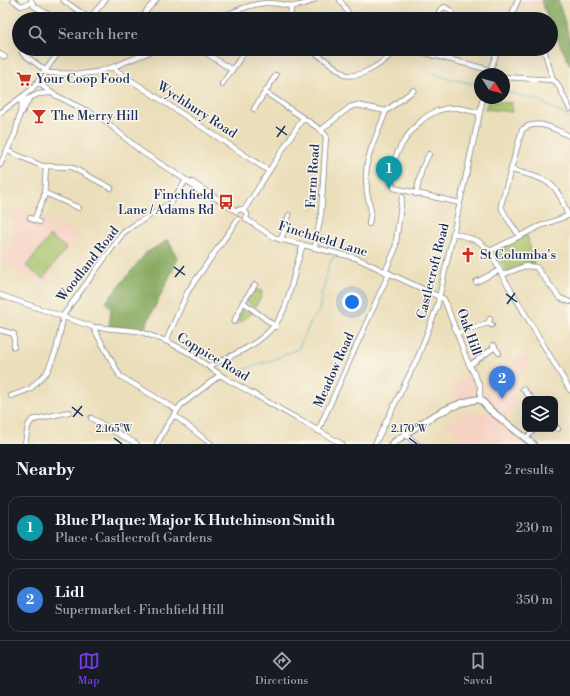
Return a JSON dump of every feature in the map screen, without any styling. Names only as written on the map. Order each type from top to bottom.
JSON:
[{"type":"main road","points":[[392,444],[405,434],[461,403],[480,399],[490,410],[532,444]]},
{"type":"street","points":[[13,0],[21,6],[31,1],[45,12]]},
{"type":"street","points":[[63,0],[80,12]]},
{"type":"street","points":[[96,12],[105,0]]},
{"type":"street","points":[[146,12],[156,0]]},
{"type":"street","points":[[236,12],[246,8],[274,2],[291,7],[300,6],[308,1],[314,0]]},
{"type":"street","points":[[340,0],[348,12]]},
{"type":"street","points":[[513,12],[518,0]]},
{"type":"street","points":[[291,7],[291,12]]},
{"type":"street","points":[[439,12],[441,9],[446,7],[452,12]]},
{"type":"street","points":[[25,56],[45,71],[58,74],[97,72],[114,68],[139,56]]},
{"type":"street","points":[[0,113],[36,84],[56,56]]},
{"type":"street","points":[[211,56],[232,70]]},
{"type":"street","points":[[222,84],[242,56]]},
{"type":"street","points":[[319,56],[342,73],[349,76],[356,76],[381,64],[388,56]]},
{"type":"street","points":[[434,56],[476,68]]},
{"type":"street","points":[[491,68],[496,56]]},
{"type":"street","points":[[546,56],[553,80],[557,83],[567,108]]},
{"type":"street","name":"Wychbury Road","points":[[114,68],[120,74],[269,171]]},
{"type":"street","points":[[0,165],[8,151],[21,116],[34,95],[42,86],[45,71]]},
{"type":"street","points":[[254,109],[276,75]]},
{"type":"street","points":[[510,77],[553,80]]},
{"type":"street","points":[[36,84],[103,119],[142,152],[186,180],[200,192],[215,198],[236,212],[238,219]]},
{"type":"street","points":[[30,90],[34,95]]},
{"type":"street","points":[[369,224],[371,213],[366,187],[367,163],[386,111],[414,90]]},
{"type":"street","name":"Farm Road","points":[[265,92],[321,130],[326,136],[327,146],[322,214],[315,247]]},
{"type":"street","points":[[21,116],[24,94]]},
{"type":"street","points":[[10,106],[22,102],[34,95],[53,94]]},
{"type":"street","name":"Castlecroft Road","points":[[377,443],[426,339],[440,298],[481,104]]},
{"type":"street","points":[[321,130],[350,106],[357,105],[386,111]]},
{"type":"street","points":[[460,203],[394,188],[391,179],[397,155],[412,130],[435,111],[454,107],[479,113]]},
{"type":"street","points":[[244,210],[303,118]]},
{"type":"street","points":[[519,236],[502,208],[502,202],[522,130],[529,125],[541,124],[570,136]]},
{"type":"street","points":[[8,151],[46,167],[71,167],[111,188]]},
{"type":"street","points":[[416,194],[422,168],[429,154]]},
{"type":"street","points":[[39,222],[32,219],[44,193],[46,167]]},
{"type":"street","points":[[490,251],[519,236],[569,215],[561,195],[551,184],[538,177],[512,170]]},
{"type":"street","name":"Woodland Road","points":[[62,317],[123,233],[171,203],[186,180]]},
{"type":"street","points":[[44,193],[79,208]]},
{"type":"street","name":"Meadow Road","points":[[318,430],[387,273],[395,250],[402,197]]},
{"type":"street","points":[[236,212],[241,209],[244,210]]},
{"type":"street","points":[[238,219],[246,219],[247,214],[244,210]]},
{"type":"street","points":[[282,240],[289,215]]},
{"type":"street","points":[[166,341],[188,291],[238,219]]},
{"type":"street","name":"Finchfield Lane","points":[[246,219],[268,234],[282,240],[351,257],[428,290],[440,298]]},
{"type":"street","points":[[454,234],[474,239],[485,245],[490,251],[502,275],[570,390]]},
{"type":"street","points":[[209,367],[245,349],[265,336],[276,326],[287,302],[295,265],[303,245]]},
{"type":"street","points":[[502,275],[525,266],[536,267],[560,298],[570,302]]},
{"type":"street","points":[[476,282],[500,270]]},
{"type":"street","points":[[234,322],[243,302],[255,286]]},
{"type":"street","name":"Coppice Road","points":[[0,296],[93,327],[138,331],[166,341],[186,351],[220,375],[318,430],[333,442],[342,444]]},
{"type":"street","name":"Oak Hill","points":[[440,298],[447,303],[457,333],[480,386],[480,399]]},
{"type":"street","points":[[243,302],[276,326]]},
{"type":"street","points":[[11,396],[30,389],[47,372],[56,351],[62,317]]},
{"type":"street","points":[[457,333],[490,322]]},
{"type":"street","points":[[93,327],[120,376],[177,410]]},
{"type":"street","points":[[0,330],[14,334],[14,347]]},
{"type":"street","points":[[470,365],[494,346],[500,353]]},
{"type":"street","points":[[157,444],[177,410],[186,401],[217,379],[220,375]]},
{"type":"street","points":[[523,389],[529,396]]},
{"type":"street","points":[[25,444],[28,426],[32,420],[69,412]]},
{"type":"street","points":[[174,415],[212,444]]},
{"type":"street","points":[[91,418],[137,444]]},
{"type":"street","points":[[526,438],[532,432]]},
{"type":"street","points":[[405,434],[417,444]]},
{"type":"shaded area","points":[[522,0],[541,0],[542,6],[518,8]]},
{"type":"shaded area","points":[[19,207],[30,214],[28,218],[39,223],[42,217],[81,234],[51,275],[49,283],[27,276],[18,270],[17,272],[2,262],[5,251],[13,239],[16,229],[11,228]]},
{"type":"shaded area","points":[[525,354],[532,363],[510,379],[519,389],[512,395],[519,404],[505,417],[487,400],[481,388]]},
{"type":"shaded area","points":[[471,374],[478,391],[456,400],[448,386]]},
{"type":"shaded area","points":[[486,412],[494,415],[529,444],[455,444],[452,441],[457,435],[446,422],[463,413]]},
{"type":"green space","points":[[541,0],[558,0],[570,39],[570,65],[558,40],[558,12],[545,12]]},
{"type":"green space","points":[[512,103],[512,112],[485,109],[487,104]]},
{"type":"green space","points":[[527,235],[534,264],[526,264],[507,272],[494,250]]},
{"type":"green space","points":[[50,236],[66,248],[43,279],[26,266]]},
{"type":"green space","points":[[168,240],[178,259],[144,329],[109,326],[111,309],[106,302],[146,253]]},
{"type":"green space","points":[[252,291],[262,291],[261,297],[255,307],[247,302],[247,300]]},
{"type":"green space","points":[[243,305],[253,312],[240,323],[237,323]]},
{"type":"waterway","points":[[432,73],[449,79],[474,84]]},
{"type":"waterway","points":[[510,93],[538,100],[570,118]]},
{"type":"waterway","points":[[323,290],[328,267],[334,256]]},
{"type":"waterway","points":[[281,356],[298,349],[312,320],[319,312],[322,292]]},
{"type":"waterway","points":[[240,371],[280,357]]},
{"type":"place","name":"Your Coop Food","points":[[24,79]]},
{"type":"place","name":"The Merry Hill","points":[[39,116]]},
{"type":"place","name":"Blue Plaque: Major K Hutchinson Smith","points":[[389,189]]},
{"type":"place","name":"Finchfield Lane / Adams Rd","points":[[226,202]]},
{"type":"place","name":"St Columba's","points":[[468,255]]},
{"type":"place","name":"Lidl","points":[[502,399]]}]
